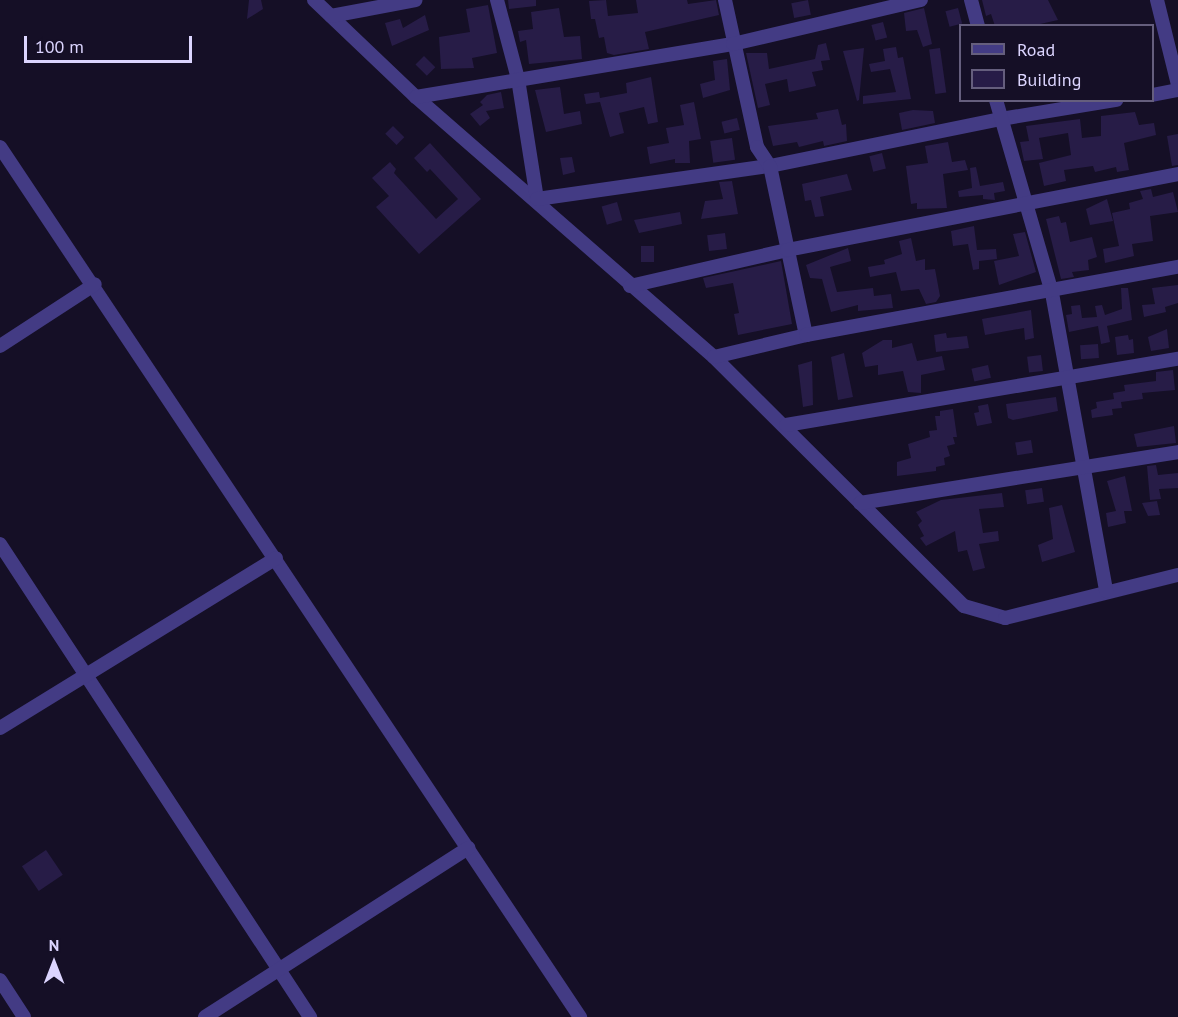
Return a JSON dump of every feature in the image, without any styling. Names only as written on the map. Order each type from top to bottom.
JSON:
[{"type":"street","points":[[314,0],[416,97],[537,199],[630,286],[714,357],[786,425],[860,503],[964,606],[1005,618],[1106,591],[1178,575]]},
{"type":"street","points":[[331,16],[416,0]]},
{"type":"street","points":[[496,0],[518,79],[537,199]]},
{"type":"street","points":[[725,0],[733,44],[758,147],[770,166],[806,334]]},
{"type":"street","points":[[416,97],[733,44],[921,0]]},
{"type":"street","points":[[971,0],[977,24]]},
{"type":"street","points":[[1157,0],[1178,85]]},
{"type":"street","points":[[1154,94],[1178,90]]},
{"type":"street","points":[[997,102],[1052,292],[1106,591]]},
{"type":"street","points":[[537,199],[770,166],[1001,119],[1104,102]]},
{"type":"street","points":[[0,147],[95,284],[580,1017]]},
{"type":"street","points":[[630,286],[787,250],[1026,206],[1178,174]]},
{"type":"street","points":[[714,357],[806,334],[1052,292],[1178,267]]},
{"type":"street","points":[[0,346],[95,284]]},
{"type":"street","points":[[786,425],[1178,359]]},
{"type":"street","points":[[860,503],[1178,452]]},
{"type":"street","points":[[0,544],[310,1017]]},
{"type":"street","points":[[0,728],[276,558]]},
{"type":"street","points":[[205,1017],[468,848]]},
{"type":"street","points":[[0,981],[24,1017]]},
{"type":"building","points":[[249,0],[261,0],[263,9],[247,19]]},
{"type":"building","points":[[508,0],[536,0],[536,6],[509,9]]},
{"type":"building","points":[[606,0],[608,16],[638,13],[636,0],[687,0],[688,4],[716,0],[719,15],[645,32],[649,49],[614,55],[607,53],[604,37],[599,38],[595,19],[591,19],[589,1]]},
{"type":"building","points":[[808,0],[811,15],[794,18],[791,3]]},
{"type":"building","points":[[982,0],[1048,0],[1058,20],[1040,24],[994,24],[991,14],[986,16]]},
{"type":"building","points":[[488,5],[497,53],[472,58],[474,68],[441,69],[439,37],[470,32],[466,9]]},
{"type":"building","points":[[559,8],[564,37],[580,36],[582,59],[529,64],[526,40],[520,42],[518,31],[533,29],[531,12]]},
{"type":"building","points":[[924,8],[932,44],[923,47],[917,30],[906,31],[904,13]]},
{"type":"building","points":[[958,8],[962,23],[950,27],[945,11]]},
{"type":"building","points":[[425,15],[429,30],[392,46],[385,23],[400,19],[403,28]]},
{"type":"building","points":[[883,22],[887,37],[876,41],[871,25]]},
{"type":"building","points":[[826,43],[830,60],[821,61],[823,70],[812,72],[816,86],[789,92],[787,79],[765,84],[770,105],[758,108],[746,53],[767,53],[769,69],[815,59],[818,45]]},
{"type":"building","points":[[896,47],[898,58],[903,57],[911,99],[863,104],[863,96],[896,92],[890,69],[871,72],[869,64],[885,61],[883,49]]},
{"type":"building","points":[[864,48],[859,100],[857,101],[843,51]]},
{"type":"building","points":[[940,48],[946,93],[935,94],[929,50]]},
{"type":"building","points":[[424,56],[435,67],[427,76],[416,64]]},
{"type":"building","points":[[727,59],[730,90],[703,98],[700,84],[715,80],[713,61]]},
{"type":"building","points":[[651,77],[658,122],[648,124],[644,107],[619,113],[624,133],[610,137],[600,102],[586,104],[584,94],[599,92],[600,98],[627,93],[626,83]]},
{"type":"building","points":[[560,87],[564,114],[580,111],[582,124],[546,132],[535,90]]},
{"type":"building","points":[[501,92],[504,108],[486,111],[490,118],[480,126],[470,114],[483,105],[480,102],[487,95]]},
{"type":"building","points":[[694,102],[701,139],[689,141],[690,163],[675,163],[675,159],[650,164],[647,147],[669,143],[666,128],[684,125],[680,105]]},
{"type":"building","points":[[838,109],[842,125],[846,124],[847,141],[824,146],[823,141],[799,147],[797,142],[773,146],[768,126],[818,119],[816,113]]},
{"type":"building","points":[[913,110],[933,111],[935,123],[902,130],[899,113]]},
{"type":"building","points":[[1135,112],[1139,125],[1154,123],[1156,135],[1124,143],[1129,170],[1117,172],[1116,167],[1095,172],[1093,166],[1064,170],[1066,181],[1044,186],[1039,163],[1071,155],[1068,133],[1039,138],[1043,159],[1024,161],[1020,142],[1029,141],[1026,126],[1080,119],[1082,138],[1101,136],[1101,116]]},
{"type":"building","points":[[737,118],[740,130],[724,134],[721,122]]},
{"type":"building","points":[[393,126],[404,137],[397,145],[385,134]]},
{"type":"building","points":[[1178,134],[1178,165],[1172,166],[1167,136]]},
{"type":"building","points":[[732,138],[735,160],[713,163],[710,141]]},
{"type":"building","points":[[948,142],[952,162],[965,160],[968,170],[943,174],[947,208],[917,209],[917,203],[911,204],[906,166],[928,163],[925,146]]},
{"type":"building","points":[[430,143],[481,199],[419,254],[376,207],[389,196],[372,178],[390,162],[396,169],[394,173],[436,219],[458,199],[430,169],[427,172],[414,158]]},
{"type":"building","points":[[882,153],[886,169],[873,172],[869,156]]},
{"type":"building","points":[[572,157],[575,172],[563,175],[560,158]]},
{"type":"building","points":[[976,167],[980,186],[1003,182],[1005,191],[994,193],[995,200],[983,199],[983,195],[959,197],[958,191],[972,188],[970,168]]},
{"type":"building","points":[[847,174],[852,190],[820,197],[824,216],[815,217],[811,200],[805,201],[802,184]]},
{"type":"building","points":[[732,181],[738,214],[701,219],[705,201],[723,199],[719,182]]},
{"type":"building","points":[[1151,189],[1153,197],[1173,192],[1178,212],[1150,216],[1153,241],[1132,244],[1134,256],[1105,263],[1103,249],[1119,246],[1112,213],[1130,209],[1129,203],[1143,199],[1140,191]]},
{"type":"building","points":[[1107,199],[1113,221],[1090,225],[1086,209]]},
{"type":"building","points":[[617,202],[622,220],[607,225],[602,206]]},
{"type":"building","points":[[680,212],[682,224],[639,233],[634,220]]},
{"type":"building","points":[[1059,216],[1061,223],[1066,222],[1070,242],[1092,237],[1097,257],[1088,260],[1089,270],[1072,272],[1074,277],[1061,279],[1046,219]]},
{"type":"building","points":[[974,226],[977,250],[996,249],[997,259],[979,261],[979,269],[973,270],[968,244],[953,246],[951,231]]},
{"type":"building","points":[[1025,232],[1036,272],[999,285],[994,261],[1019,256],[1013,234]]},
{"type":"building","points":[[725,233],[727,249],[709,251],[707,235]]},
{"type":"building","points":[[911,238],[916,261],[925,259],[925,270],[935,269],[940,296],[936,302],[926,304],[919,289],[901,291],[896,272],[870,277],[868,267],[885,264],[884,260],[902,254],[899,241]]},
{"type":"building","points":[[641,246],[654,246],[654,262],[641,262]]},
{"type":"building","points":[[848,248],[851,261],[830,267],[837,292],[873,288],[874,296],[891,294],[893,308],[858,311],[858,305],[831,312],[822,279],[810,278],[806,265]]},
{"type":"building","points":[[781,261],[792,324],[738,335],[734,314],[739,313],[733,283],[706,288],[703,278]]},
{"type":"building","points":[[1178,285],[1178,303],[1165,307],[1166,312],[1144,317],[1142,305],[1155,304],[1152,288]]},
{"type":"building","points":[[1121,288],[1128,288],[1132,320],[1107,326],[1110,342],[1101,344],[1098,326],[1069,332],[1066,315],[1072,314],[1071,306],[1080,305],[1082,318],[1097,317],[1095,306],[1102,305],[1105,315],[1122,309]]},
{"type":"building","points":[[1031,310],[1034,338],[1025,340],[1024,328],[985,335],[982,319]]},
{"type":"building","points":[[1167,329],[1169,348],[1151,351],[1148,337]]},
{"type":"building","points":[[946,333],[947,338],[967,336],[969,348],[936,352],[934,335]]},
{"type":"building","points":[[1128,335],[1129,340],[1133,339],[1134,353],[1117,355],[1115,337]]},
{"type":"building","points":[[883,340],[892,340],[892,348],[912,343],[917,361],[942,356],[945,370],[921,375],[921,393],[908,392],[903,371],[878,375],[878,365],[865,367],[862,353]]},
{"type":"building","points":[[1098,344],[1099,358],[1081,359],[1080,345]]},
{"type":"building","points":[[844,353],[853,397],[838,400],[831,357]]},
{"type":"building","points":[[1041,355],[1043,371],[1029,373],[1027,357]]},
{"type":"building","points":[[812,361],[813,405],[803,407],[798,365]]},
{"type":"building","points":[[988,365],[991,378],[974,381],[971,369]]},
{"type":"building","points":[[1173,370],[1175,390],[1142,393],[1143,399],[1121,402],[1122,408],[1112,409],[1113,415],[1092,418],[1091,410],[1097,408],[1096,402],[1114,399],[1113,393],[1125,391],[1124,385],[1156,381],[1156,372]]},
{"type":"building","points":[[1056,397],[1058,411],[1013,420],[1008,418],[1006,404]]},
{"type":"building","points":[[988,404],[992,423],[977,426],[974,413],[979,412],[978,406]]},
{"type":"building","points":[[953,409],[957,437],[953,437],[955,444],[947,446],[950,456],[944,458],[945,465],[936,467],[936,471],[897,476],[897,462],[911,458],[908,444],[930,437],[929,431],[937,430],[935,416],[940,416],[940,411]]},
{"type":"building","points":[[1174,426],[1176,443],[1137,447],[1134,434]]},
{"type":"building","points":[[1031,440],[1033,453],[1017,455],[1015,443]]},
{"type":"building","points":[[1156,465],[1158,475],[1178,473],[1178,488],[1159,489],[1161,499],[1150,500],[1147,466]]},
{"type":"building","points":[[1125,476],[1132,511],[1124,511],[1126,523],[1108,527],[1106,513],[1116,511],[1107,481]]},
{"type":"building","points":[[1042,488],[1044,502],[1027,504],[1025,490]]},
{"type":"building","points":[[1002,493],[1004,507],[979,509],[983,533],[998,531],[999,541],[979,544],[985,568],[973,571],[967,550],[958,552],[955,531],[926,546],[920,538],[924,536],[918,525],[922,521],[916,512],[941,500]]},
{"type":"building","points":[[1157,501],[1160,515],[1148,516],[1142,503]]},
{"type":"building","points":[[1062,505],[1075,552],[1042,562],[1038,545],[1053,539],[1049,508]]},
{"type":"building","points":[[46,850],[63,875],[39,891],[22,866]]}]
